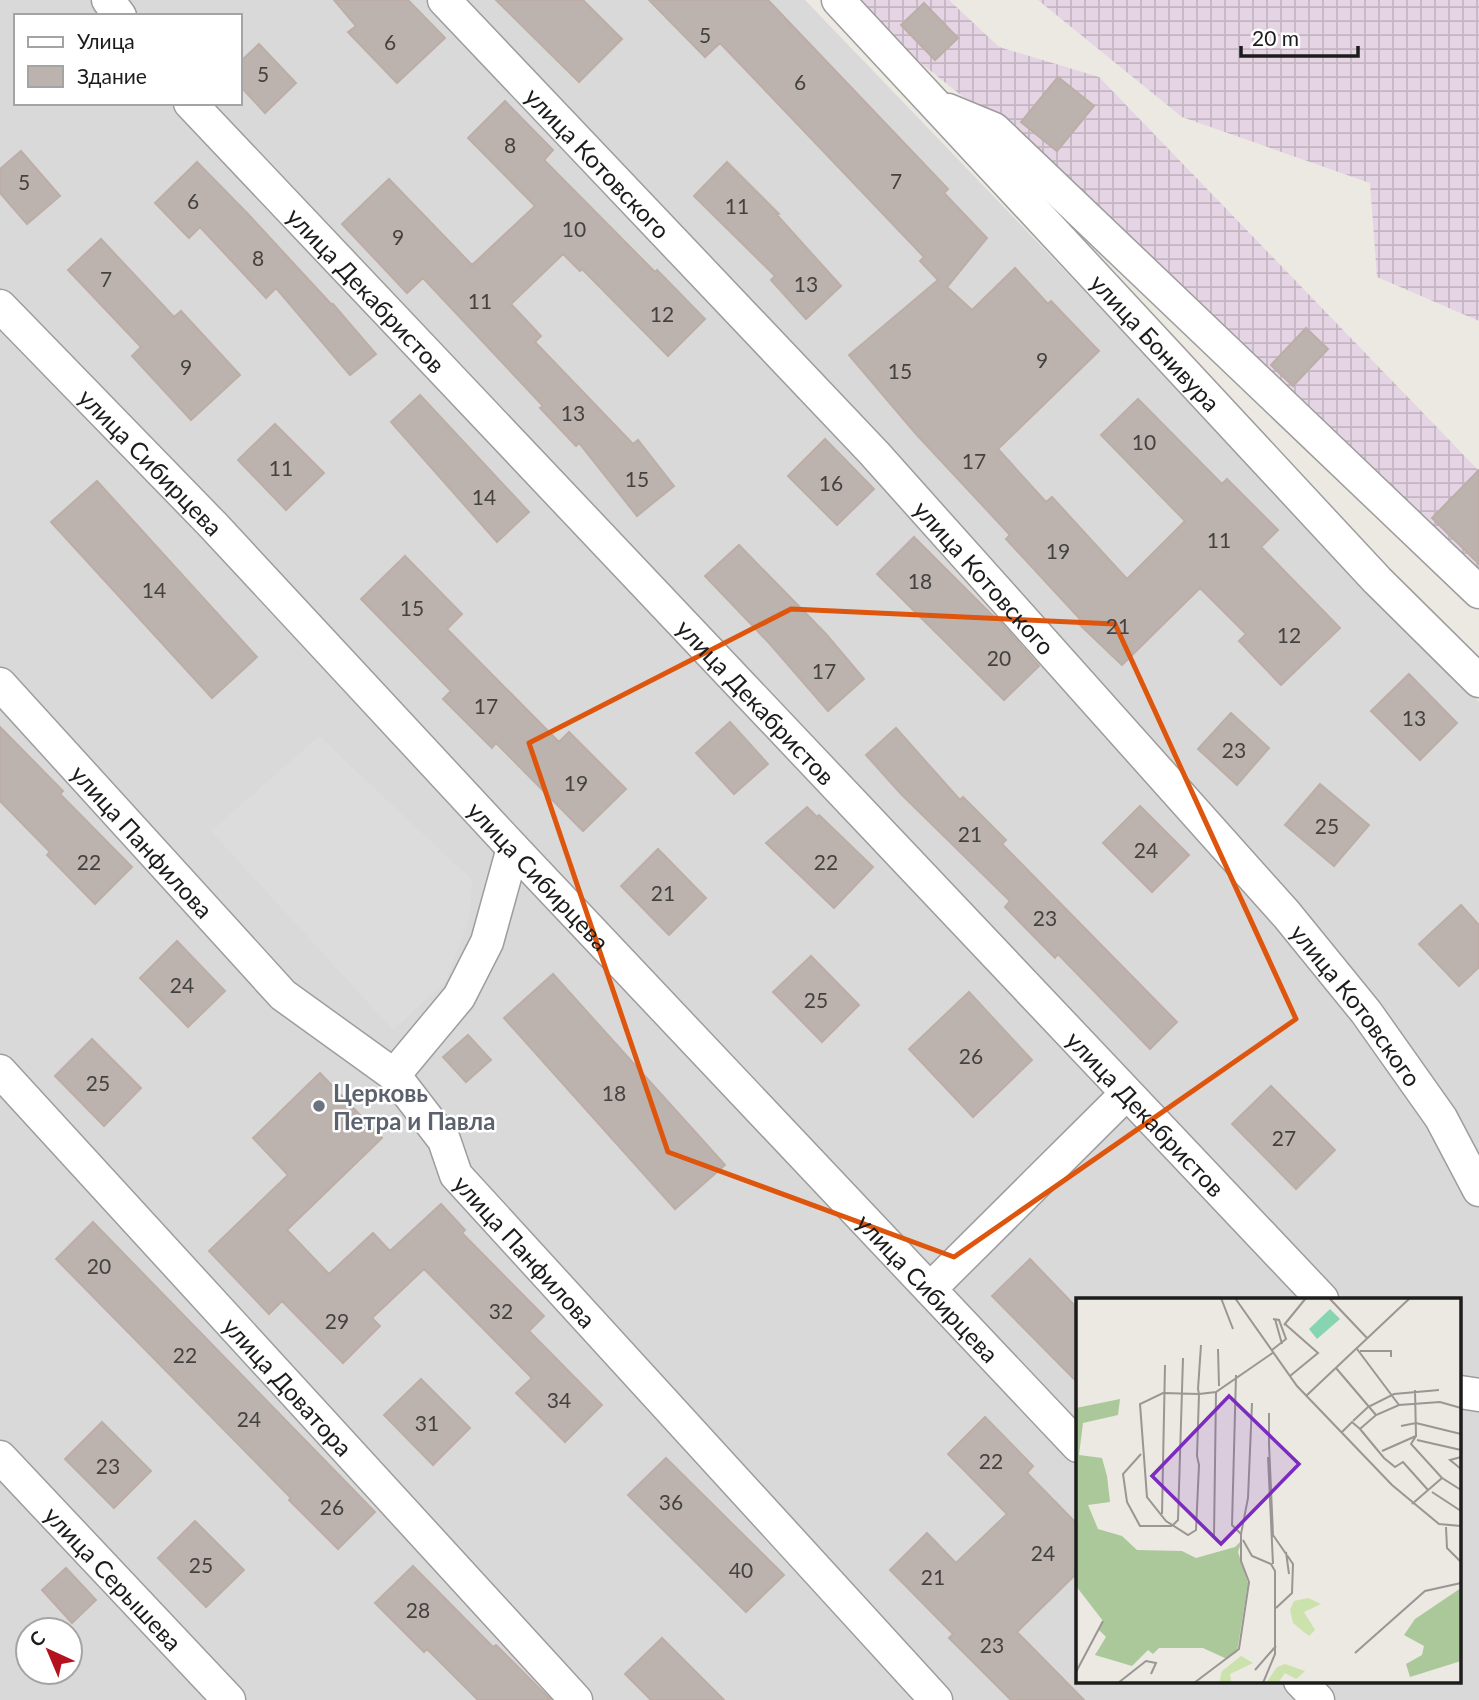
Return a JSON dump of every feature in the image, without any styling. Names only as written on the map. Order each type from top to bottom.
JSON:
[{"type":"street","points":[[107,0],[118,14]]},
{"type":"street","name":"улица Котовского","points":[[444,0],[874,453],[1287,915],[1366,1012],[1441,1118],[1479,1190]]},
{"type":"street","name":"улица Бонивура","points":[[838,0],[1377,580],[1479,681]]},
{"type":"street","name":"улица Декабристов","points":[[192,105],[1321,1298]]},
{"type":"street","points":[[937,105],[995,129],[1479,592]]},
{"type":"street","name":"улица Сибирцева","points":[[0,306],[213,525],[513,848],[1076,1444]]},
{"type":"street","name":"улица Панфилова","points":[[0,684],[283,995],[394,1075],[444,1140],[456,1175],[936,1700]]},
{"type":"street","points":[[394,1075],[459,997],[487,942],[513,848]]},
{"type":"street","name":"улица Доватора","points":[[0,1071],[576,1700]]},
{"type":"street","points":[[930,1289],[1126,1094]]},
{"type":"street","name":"улица Серышева","points":[[0,1458],[229,1700]]},
{"type":"street","points":[[1301,1682],[1318,1700]]},
{"type":"highlighted area","points":[[791,609],[1115,624],[1296,1019],[954,1257],[668,1152],[529,743]]},
{"type":"shaded area","points":[[0,0],[805,0],[1479,702],[1479,1700],[0,1700]]},
{"type":"shaded area","points":[[859,0],[949,0],[999,47],[1099,77],[1479,471],[1479,607],[1026,147],[912,56]]},
{"type":"shaded area","points":[[1038,0],[1479,0],[1479,321],[1377,277],[1370,183],[1182,117]]},
{"type":"shaded area","points":[[319,736],[472,880],[470,915],[446,981],[393,1030],[211,831]]},
{"type":"building","points":[[334,0],[408,0],[445,38],[397,83],[348,32],[356,26]]},
{"type":"building","points":[[496,0],[583,0],[622,39],[579,82]]},
{"type":"building","points":[[649,0],[768,0],[948,189],[944,193],[987,238],[947,287],[972,310],[1015,268],[1048,304],[1051,301],[1099,351],[998,449],[1046,502],[1052,497],[1127,579],[1185,521],[1101,435],[1138,399],[1222,484],[1227,479],[1278,530],[1261,547],[1340,628],[1281,685],[1239,641],[1246,634],[1200,588],[1122,665],[1077,622],[1080,619],[1006,539],[1010,535],[916,434],[849,355],[938,280],[920,261],[924,257],[720,43],[705,57]]},
{"type":"building","points":[[924,3],[958,38],[935,60],[901,25]]},
{"type":"building","points":[[259,44],[296,83],[265,113],[242,88],[242,60]]},
{"type":"building","points":[[1058,77],[1094,106],[1057,151],[1021,122]]},
{"type":"building","points":[[505,101],[553,150],[544,160],[705,319],[668,356],[582,269],[580,271],[563,254],[511,304],[541,336],[535,342],[633,444],[638,440],[674,486],[637,516],[579,443],[576,446],[540,408],[543,406],[423,278],[407,293],[342,224],[389,179],[472,265],[535,206],[468,138]]},
{"type":"building","points":[[21,151],[60,196],[27,224],[0,193],[0,169]]},
{"type":"building","points":[[197,162],[333,304],[376,354],[350,375],[276,288],[266,298],[200,227],[189,238],[155,203]]},
{"type":"building","points":[[727,162],[779,214],[777,215],[841,286],[806,319],[771,280],[775,276],[694,196]]},
{"type":"building","points":[[101,239],[174,317],[181,311],[240,375],[191,420],[132,356],[141,347],[68,270]]},
{"type":"building","points":[[1306,328],[1328,349],[1293,386],[1271,365]]},
{"type":"building","points":[[420,395],[529,512],[497,542],[391,422]]},
{"type":"building","points":[[275,424],[324,473],[286,510],[238,460]]},
{"type":"building","points":[[825,439],[874,489],[837,525],[788,476]]},
{"type":"building","points":[[1479,470],[1479,564],[1432,518]]},
{"type":"building","points":[[97,481],[257,657],[212,698],[51,522]]},
{"type":"building","points":[[914,537],[996,617],[1039,666],[1004,700],[877,574]]},
{"type":"building","points":[[739,545],[826,634],[864,679],[828,711],[770,644],[705,576]]},
{"type":"building","points":[[405,556],[462,614],[447,629],[559,742],[569,732],[626,789],[583,831],[496,743],[492,748],[443,699],[451,691],[361,599]]},
{"type":"building","points":[[1409,674],[1457,723],[1420,760],[1371,711]]},
{"type":"building","points":[[1231,713],[1269,748],[1237,785],[1198,749]]},
{"type":"building","points":[[730,722],[768,764],[734,794],[696,753]]},
{"type":"building","points":[[0,727],[63,791],[60,794],[132,867],[95,904],[47,855],[50,852],[0,801]]},
{"type":"building","points":[[896,728],[960,800],[963,797],[1006,840],[1002,844],[1177,1022],[1150,1049],[1058,954],[1055,958],[1005,907],[1010,901],[901,794],[866,755]]},
{"type":"building","points":[[1320,784],[1369,825],[1334,866],[1285,825]]},
{"type":"building","points":[[1140,806],[1189,855],[1152,892],[1103,843]]},
{"type":"building","points":[[807,807],[817,817],[819,815],[873,867],[834,908],[766,843]]},
{"type":"building","points":[[658,849],[706,898],[669,935],[621,886]]},
{"type":"building","points":[[1461,905],[1479,925],[1479,967],[1459,986],[1419,944]]},
{"type":"building","points":[[177,941],[225,991],[188,1027],[140,978]]},
{"type":"building","points":[[811,956],[859,1005],[822,1042],[773,992]]},
{"type":"building","points":[[553,974],[725,1165],[675,1209],[504,1018]]},
{"type":"building","points":[[969,992],[1032,1060],[973,1117],[909,1049]]},
{"type":"building","points":[[468,1035],[491,1060],[466,1082],[443,1057]]},
{"type":"building","points":[[92,1039],[141,1088],[104,1126],[55,1076]]},
{"type":"building","points":[[320,1073],[382,1138],[287,1230],[329,1274],[373,1233],[390,1251],[441,1204],[465,1230],[462,1233],[544,1316],[529,1331],[602,1405],[565,1442],[516,1393],[532,1378],[424,1269],[372,1318],[380,1326],[343,1363],[282,1301],[269,1314],[209,1251],[288,1175],[253,1138]]},
{"type":"building","points":[[1271,1086],[1335,1150],[1296,1189],[1232,1124]]},
{"type":"building","points":[[93,1222],[375,1512],[338,1549],[56,1259]]},
{"type":"building","points":[[1030,1259],[1076,1307],[1076,1381],[992,1296]]},
{"type":"building","points":[[421,1379],[470,1428],[433,1465],[384,1415]]},
{"type":"building","points":[[985,1417],[1033,1466],[1027,1473],[1076,1523],[1076,1574],[1017,1632],[1084,1700],[1011,1700],[949,1638],[953,1634],[890,1570],[927,1533],[956,1563],[1007,1514],[948,1454]]},
{"type":"building","points":[[102,1422],[151,1471],[114,1508],[65,1459]]},
{"type":"building","points":[[666,1458],[784,1575],[746,1612],[628,1495]]},
{"type":"building","points":[[195,1521],[244,1570],[206,1607],[158,1558]]},
{"type":"building","points":[[413,1566],[493,1647],[496,1645],[551,1700],[478,1700],[427,1649],[424,1652],[375,1603]]},
{"type":"building","points":[[66,1568],[96,1600],[79,1616],[66,1616],[42,1590]]},
{"type":"building","points":[[662,1638],[724,1700],[651,1700],[625,1674]]},
{"type":"place","name":"Церковь Петра и Павла","points":[[319,1106]]}]
